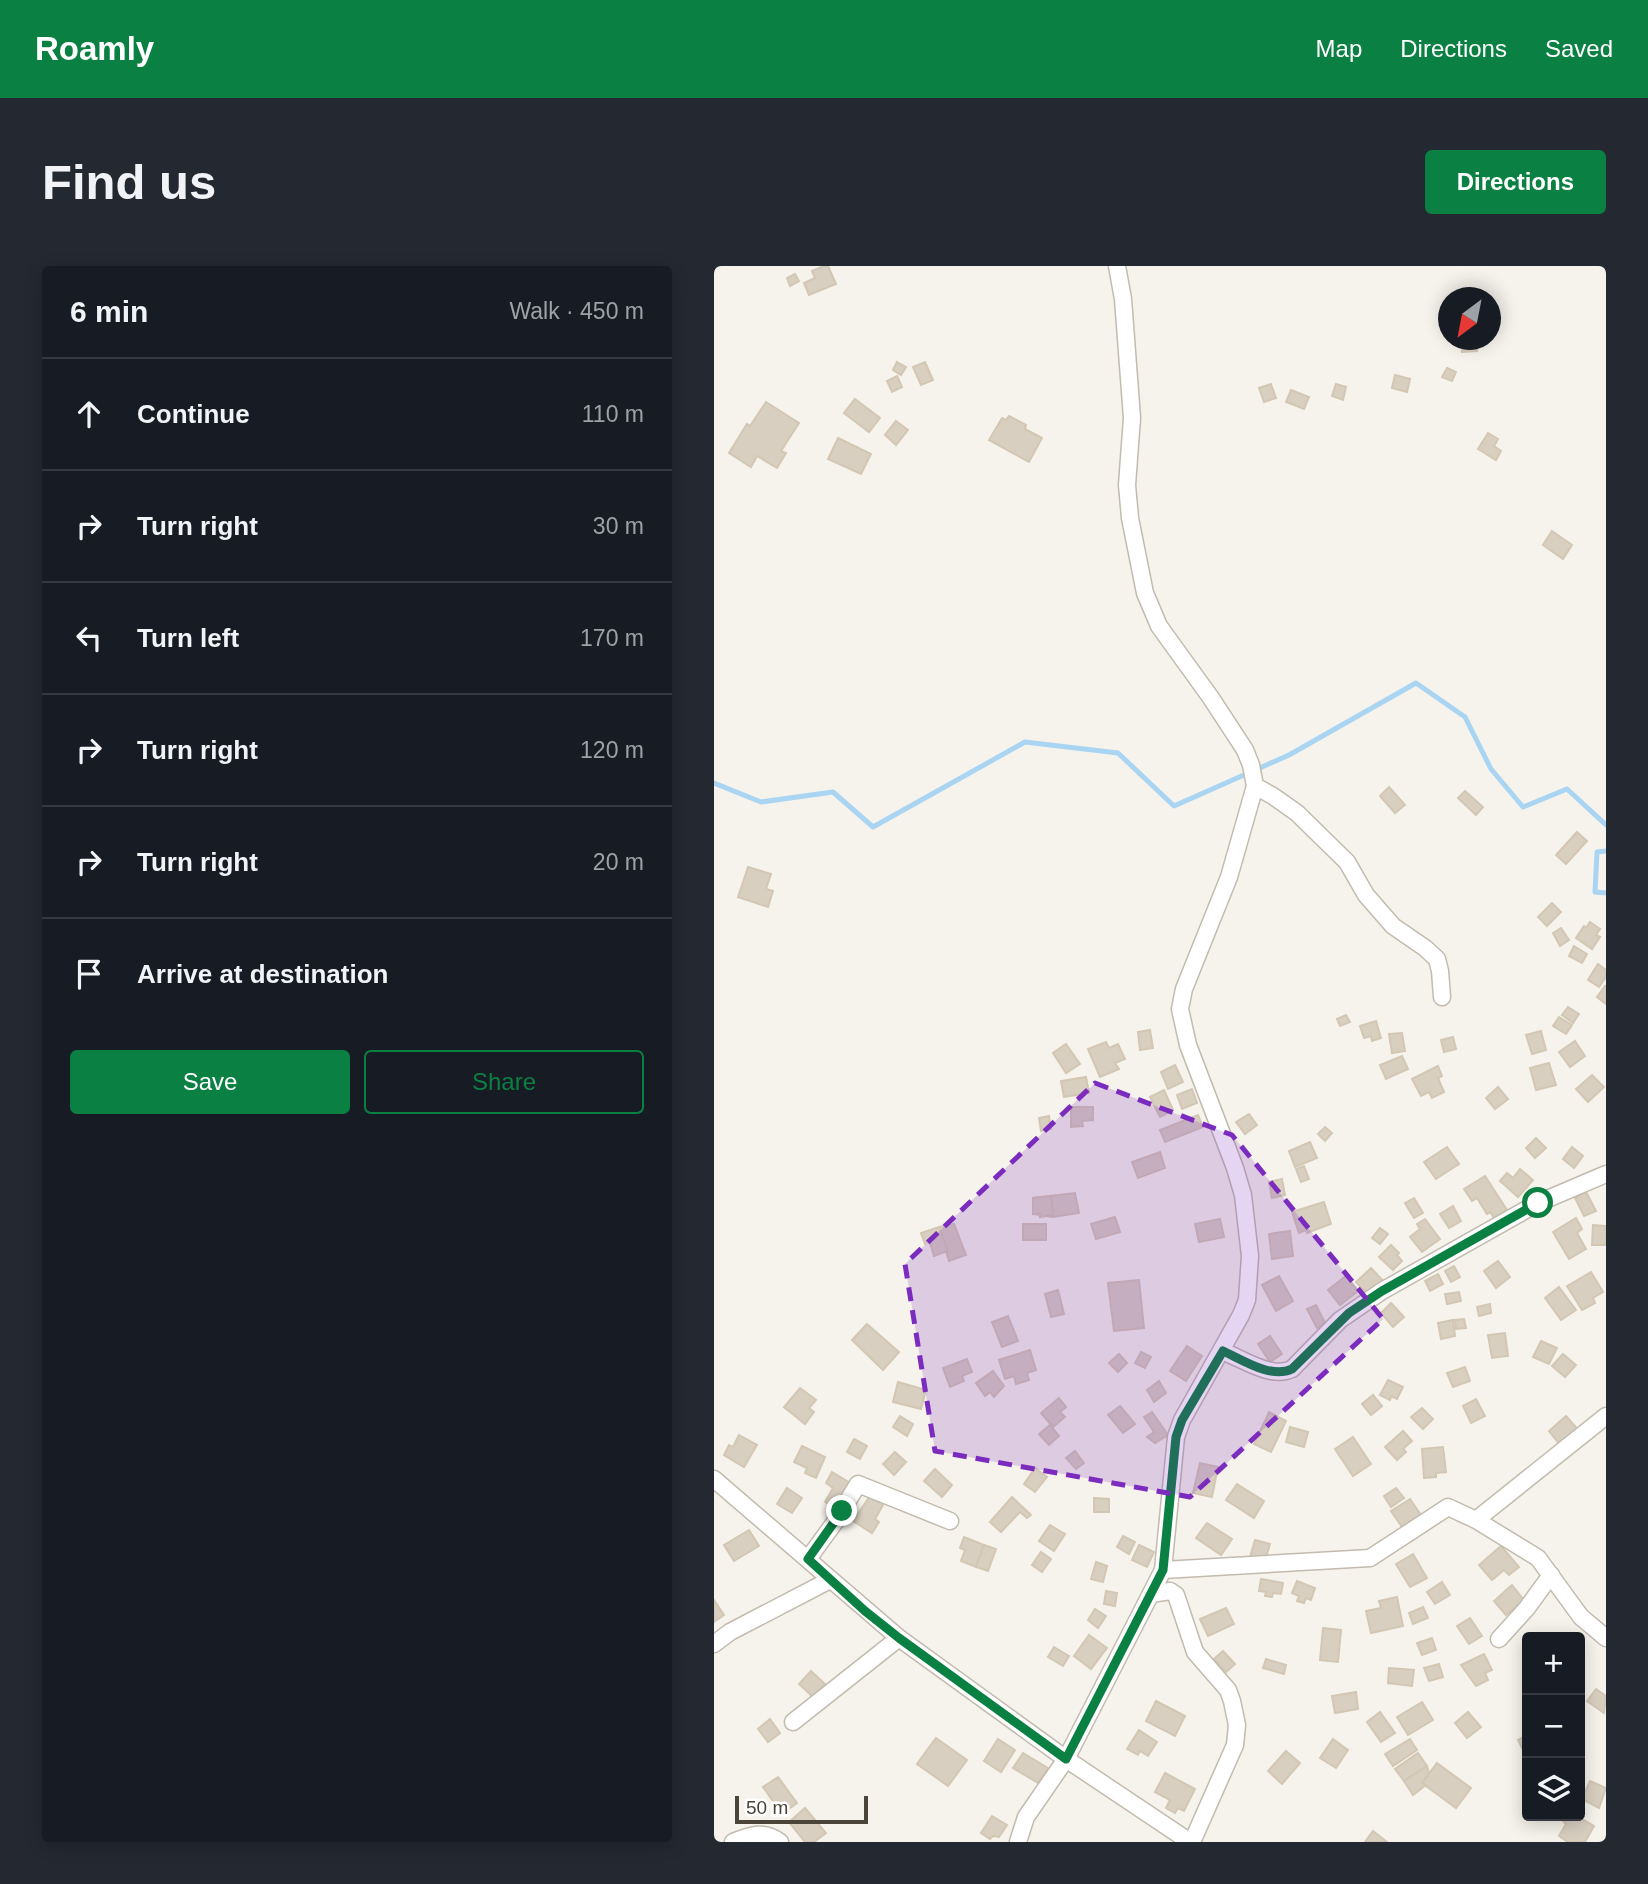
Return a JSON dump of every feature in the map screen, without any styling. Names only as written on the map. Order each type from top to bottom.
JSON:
[{"type":"street","points":[[1018,1842],[1026,1818],[1066,1759],[1163,1570],[1176,1437],[1182,1420],[1223,1351],[1247,1300],[1250,1256],[1247,1222],[1235,1168],[1188,1045],[1180,1009],[1184,989],[1229,877],[1255,786],[1245,750],[1159,626],[1145,593],[1127,485],[1132,418],[1123,299],[1117,266]]},
{"type":"street","points":[[1255,786],[1297,813],[1347,862],[1366,895],[1393,926],[1437,959],[1441,997]]},
{"type":"street","points":[[1223,1351],[1273,1372],[1284,1373],[1292,1369],[1340,1320],[1382,1291],[1538,1203],[1606,1174]]},
{"type":"street","points":[[1476,1520],[1606,1416]]},
{"type":"street","points":[[714,1479],[899,1638],[1066,1759],[1191,1842],[1235,1745],[1236,1713],[1227,1690],[1195,1652],[1176,1595],[1170,1591],[1151,1594]]},
{"type":"street","points":[[808,1559],[859,1483],[950,1521]]},
{"type":"street","points":[[1163,1570],[1357,1561],[1370,1558],[1448,1507],[1476,1520],[1538,1558],[1581,1617],[1606,1638]]},
{"type":"street","points":[[1499,1639],[1551,1576]]},
{"type":"street","points":[[714,1644],[730,1632],[830,1580]]},
{"type":"street","points":[[793,1722],[899,1638]]},
{"type":"street","points":[[733,1842],[755,1834],[764,1834],[780,1842]]},
{"type":"highlighted area","points":[[1095,1083],[1232,1135],[1383,1319],[1190,1497],[935,1451],[905,1264]]},
{"type":"building","points":[[828,266],[836,284],[809,295],[804,283],[815,278],[812,271]]},
{"type":"building","points":[[795,274],[799,281],[790,286],[787,278]]},
{"type":"building","points":[[897,362],[906,367],[901,375],[893,370]]},
{"type":"building","points":[[925,362],[933,380],[921,385],[913,367]]},
{"type":"building","points":[[1447,368],[1456,372],[1452,381],[1442,377]]},
{"type":"building","points":[[1395,375],[1410,379],[1407,392],[1392,388]]},
{"type":"building","points":[[897,376],[902,387],[892,392],[887,381]]},
{"type":"building","points":[[1271,384],[1276,398],[1264,402],[1259,388]]},
{"type":"building","points":[[1336,384],[1346,387],[1343,400],[1332,396]]},
{"type":"building","points":[[1291,390],[1309,397],[1304,409],[1286,402]]},
{"type":"building","points":[[855,399],[880,418],[869,432],[844,413]]},
{"type":"building","points":[[766,402],[799,423],[781,451],[786,453],[777,468],[757,456],[751,467],[729,453],[747,424],[750,426]]},
{"type":"building","points":[[1009,416],[1042,438],[1029,462],[989,440],[1002,418],[1006,420]]},
{"type":"building","points":[[896,421],[908,430],[896,445],[885,435]]},
{"type":"building","points":[[1488,433],[1498,439],[1494,446],[1501,451],[1496,460],[1478,449]]},
{"type":"building","points":[[838,438],[871,454],[861,474],[828,459]]},
{"type":"building","points":[[1552,531],[1572,545],[1563,559],[1543,545]]},
{"type":"building","points":[[1389,787],[1405,805],[1395,813],[1380,796]]},
{"type":"building","points":[[1465,791],[1483,807],[1476,815],[1458,798]]},
{"type":"building","points":[[1577,832],[1587,841],[1566,864],[1556,855]]},
{"type":"building","points":[[748,867],[771,874],[766,889],[773,891],[768,907],[738,897]]},
{"type":"building","points":[[1552,903],[1561,912],[1547,926],[1538,917]]},
{"type":"building","points":[[1590,922],[1600,929],[1596,935],[1600,937],[1592,949],[1576,938]]},
{"type":"building","points":[[1561,928],[1569,940],[1560,946],[1553,933]]},
{"type":"building","points":[[1574,946],[1587,954],[1582,963],[1569,956]]},
{"type":"building","points":[[1598,964],[1606,970],[1606,977],[1599,987],[1588,980]]},
{"type":"building","points":[[1606,986],[1606,1004],[1597,997]]},
{"type":"building","points":[[1568,1007],[1579,1014],[1573,1023],[1562,1015]]},
{"type":"building","points":[[1346,1015],[1350,1022],[1340,1026],[1337,1019]]},
{"type":"building","points":[[1559,1017],[1572,1025],[1566,1034],[1553,1026]]},
{"type":"building","points":[[1376,1021],[1381,1038],[1372,1041],[1371,1036],[1364,1038],[1360,1026]]},
{"type":"building","points":[[1150,1030],[1153,1048],[1140,1050],[1138,1032]]},
{"type":"building","points":[[1541,1031],[1546,1050],[1532,1054],[1526,1035]]},
{"type":"building","points":[[1402,1033],[1405,1051],[1392,1053],[1389,1034]]},
{"type":"building","points":[[1453,1037],[1456,1049],[1444,1052],[1441,1040]]},
{"type":"building","points":[[1575,1041],[1585,1056],[1570,1067],[1559,1052]]},
{"type":"building","points":[[1106,1042],[1109,1048],[1118,1044],[1125,1059],[1115,1063],[1119,1069],[1100,1077],[1088,1049]]},
{"type":"building","points":[[1066,1044],[1080,1064],[1066,1073],[1053,1053]]},
{"type":"building","points":[[1402,1056],[1408,1069],[1386,1079],[1380,1065]]},
{"type":"building","points":[[1549,1063],[1556,1085],[1536,1090],[1530,1068]]},
{"type":"building","points":[[1175,1065],[1183,1082],[1168,1089],[1161,1072]]},
{"type":"building","points":[[1438,1066],[1442,1076],[1438,1078],[1444,1092],[1432,1098],[1429,1092],[1421,1096],[1412,1079]]},
{"type":"building","points":[[1592,1075],[1604,1087],[1588,1102],[1576,1089]]},
{"type":"building","points":[[1086,1077],[1089,1093],[1064,1097],[1061,1081]]},
{"type":"building","points":[[1498,1087],[1508,1099],[1495,1109],[1486,1098]]},
{"type":"building","points":[[1192,1089],[1197,1103],[1182,1109],[1177,1095]]},
{"type":"building","points":[[1164,1090],[1173,1110],[1160,1117],[1150,1097]]},
{"type":"building","points":[[1071,1107],[1093,1107],[1093,1120],[1082,1121],[1083,1126],[1071,1127]]},
{"type":"building","points":[[1249,1114],[1257,1125],[1245,1134],[1236,1122]]},
{"type":"building","points":[[1198,1115],[1203,1127],[1165,1142],[1160,1130]]},
{"type":"building","points":[[1049,1116],[1051,1129],[1041,1131],[1039,1118]]},
{"type":"building","points":[[1325,1127],[1332,1133],[1325,1141],[1318,1134]]},
{"type":"building","points":[[1536,1138],[1546,1148],[1535,1158],[1526,1148]]},
{"type":"building","points":[[1310,1142],[1317,1158],[1295,1167],[1289,1151]]},
{"type":"building","points":[[1447,1147],[1459,1164],[1436,1179],[1424,1162]]},
{"type":"building","points":[[1572,1147],[1583,1156],[1574,1168],[1563,1159]]},
{"type":"building","points":[[1160,1152],[1165,1168],[1138,1178],[1132,1162]]},
{"type":"building","points":[[1304,1166],[1309,1179],[1301,1182],[1296,1169]]},
{"type":"building","points":[[1520,1169],[1533,1180],[1518,1197],[1500,1181],[1507,1173],[1513,1178]]},
{"type":"building","points":[[1485,1176],[1507,1210],[1494,1218],[1490,1212],[1487,1214],[1477,1198],[1472,1201],[1464,1189]]},
{"type":"building","points":[[1282,1179],[1285,1195],[1272,1198],[1269,1182]]},
{"type":"building","points":[[1586,1192],[1596,1211],[1584,1216],[1575,1198]]},
{"type":"building","points":[[1075,1193],[1079,1213],[1053,1217],[1033,1214],[1033,1198]]},
{"type":"building","points":[[1051,1196],[1053,1215],[1040,1217],[1040,1213],[1033,1214],[1033,1198]]},
{"type":"building","points":[[1414,1198],[1423,1213],[1414,1218],[1405,1203]]},
{"type":"building","points":[[1324,1202],[1331,1224],[1307,1233],[1306,1230],[1299,1233],[1292,1212]]},
{"type":"building","points":[[1453,1206],[1461,1221],[1449,1228],[1440,1214]]},
{"type":"building","points":[[1115,1217],[1120,1232],[1096,1239],[1091,1224]]},
{"type":"building","points":[[1576,1218],[1582,1229],[1577,1233],[1586,1249],[1569,1259],[1553,1232]]},
{"type":"building","points":[[1220,1219],[1224,1237],[1199,1242],[1195,1224]]},
{"type":"building","points":[[1425,1219],[1440,1239],[1422,1252],[1410,1237],[1420,1229],[1417,1224]]},
{"type":"building","points":[[954,1224],[966,1255],[949,1261],[939,1227]]},
{"type":"building","points":[[1023,1224],[1046,1224],[1046,1240],[1023,1240]]},
{"type":"building","points":[[1593,1225],[1606,1226],[1606,1245],[1592,1245]]},
{"type":"building","points":[[939,1227],[948,1251],[934,1256],[929,1240],[925,1244],[921,1233]]},
{"type":"building","points":[[1380,1228],[1388,1234],[1380,1244],[1372,1238]]},
{"type":"building","points":[[1290,1231],[1293,1256],[1272,1259],[1269,1234]]},
{"type":"building","points":[[1391,1245],[1402,1261],[1393,1270],[1379,1257]]},
{"type":"building","points":[[1498,1261],[1510,1277],[1496,1288],[1484,1271]]},
{"type":"building","points":[[1454,1266],[1460,1277],[1451,1282],[1445,1271]]},
{"type":"building","points":[[1371,1268],[1385,1283],[1370,1297],[1356,1282]]},
{"type":"building","points":[[1591,1272],[1603,1292],[1593,1298],[1595,1303],[1582,1310],[1567,1286]]},
{"type":"building","points":[[1438,1274],[1443,1284],[1430,1291],[1425,1281]]},
{"type":"building","points":[[1279,1276],[1293,1301],[1276,1311],[1262,1285]]},
{"type":"building","points":[[1346,1276],[1358,1291],[1340,1305],[1328,1290]]},
{"type":"building","points":[[1139,1280],[1144,1328],[1114,1331],[1108,1283]]},
{"type":"building","points":[[1559,1287],[1576,1310],[1561,1320],[1545,1298]]},
{"type":"building","points":[[1058,1290],[1064,1314],[1051,1317],[1045,1294]]},
{"type":"building","points":[[1459,1292],[1461,1301],[1447,1304],[1445,1294]]},
{"type":"building","points":[[1391,1303],[1404,1317],[1393,1327],[1381,1313]]},
{"type":"building","points":[[1490,1304],[1491,1313],[1479,1316],[1477,1307]]},
{"type":"building","points":[[1316,1305],[1325,1323],[1317,1328],[1307,1309]]},
{"type":"building","points":[[1008,1316],[1018,1341],[1002,1347],[992,1322]]},
{"type":"building","points":[[1464,1319],[1466,1328],[1456,1329],[1455,1320]]},
{"type":"building","points":[[1453,1320],[1455,1336],[1441,1339],[1438,1323]]},
{"type":"building","points":[[867,1324],[899,1352],[883,1370],[852,1340]]},
{"type":"building","points":[[1505,1333],[1508,1356],[1492,1358],[1488,1335]]},
{"type":"building","points":[[1270,1336],[1282,1354],[1270,1362],[1258,1344]]},
{"type":"building","points":[[1541,1341],[1557,1348],[1549,1364],[1533,1357]]},
{"type":"building","points":[[1187,1346],[1202,1356],[1186,1381],[1170,1371]]},
{"type":"building","points":[[1030,1350],[1036,1370],[1027,1373],[1029,1380],[1016,1384],[1014,1376],[1005,1379],[999,1360]]},
{"type":"building","points":[[1141,1352],[1151,1357],[1145,1368],[1135,1363]]},
{"type":"building","points":[[1119,1354],[1127,1363],[1118,1372],[1109,1363]]},
{"type":"building","points":[[1563,1354],[1576,1365],[1565,1377],[1552,1366]]},
{"type":"building","points":[[967,1359],[972,1372],[962,1376],[964,1381],[950,1387],[943,1368]]},
{"type":"building","points":[[1465,1367],[1470,1381],[1453,1387],[1447,1373]]},
{"type":"building","points":[[993,1371],[1004,1386],[994,1397],[990,1392],[985,1396],[976,1383]]},
{"type":"building","points":[[1388,1380],[1403,1387],[1397,1399],[1391,1396],[1390,1400],[1380,1395]]},
{"type":"building","points":[[1159,1381],[1166,1393],[1154,1402],[1147,1390]]},
{"type":"building","points":[[898,1382],[926,1390],[921,1409],[893,1402]]},
{"type":"building","points":[[800,1388],[816,1400],[809,1408],[814,1412],[805,1424],[784,1407]]},
{"type":"building","points":[[1373,1395],[1382,1406],[1371,1415],[1362,1404]]},
{"type":"building","points":[[1059,1398],[1066,1407],[1060,1412],[1065,1417],[1053,1427],[1041,1413]]},
{"type":"building","points":[[1476,1399],[1485,1416],[1471,1423],[1463,1406]]},
{"type":"building","points":[[1120,1406],[1135,1424],[1123,1433],[1108,1415]]},
{"type":"building","points":[[1422,1408],[1433,1419],[1423,1429],[1411,1417]]},
{"type":"building","points":[[1152,1412],[1168,1435],[1155,1443],[1147,1437],[1154,1432],[1144,1417]]},
{"type":"building","points":[[1269,1412],[1286,1421],[1271,1452],[1254,1444]]},
{"type":"building","points":[[900,1416],[913,1424],[907,1436],[893,1427]]},
{"type":"building","points":[[1566,1416],[1579,1431],[1561,1446],[1549,1431]]},
{"type":"building","points":[[1050,1425],[1059,1436],[1049,1445],[1039,1434]]},
{"type":"building","points":[[1290,1427],[1308,1432],[1304,1447],[1286,1442]]},
{"type":"building","points":[[1403,1431],[1412,1441],[1403,1449],[1406,1452],[1397,1460],[1385,1447]]},
{"type":"building","points":[[739,1435],[757,1445],[744,1467],[724,1455],[729,1445],[733,1447]]},
{"type":"building","points":[[1353,1437],[1371,1464],[1353,1476],[1335,1449]]},
{"type":"building","points":[[854,1439],[867,1446],[860,1459],[847,1452]]},
{"type":"building","points":[[802,1446],[825,1457],[816,1478],[805,1473],[807,1468],[794,1462]]},
{"type":"building","points":[[1443,1447],[1446,1472],[1436,1473],[1436,1477],[1424,1478],[1422,1449]]},
{"type":"building","points":[[1075,1451],[1084,1463],[1076,1469],[1066,1458]]},
{"type":"building","points":[[895,1452],[906,1462],[894,1475],[883,1464]]},
{"type":"building","points":[[1200,1463],[1218,1467],[1212,1497],[1193,1493]]},
{"type":"building","points":[[1035,1468],[1047,1477],[1035,1492],[1024,1484]]},
{"type":"building","points":[[935,1469],[952,1485],[942,1497],[924,1481]]},
{"type":"building","points":[[832,1472],[852,1484],[837,1509],[825,1502],[833,1488],[826,1483]]},
{"type":"building","points":[[1237,1484],[1264,1501],[1254,1518],[1226,1500]]},
{"type":"building","points":[[787,1488],[802,1498],[792,1513],[777,1504]]},
{"type":"building","points":[[1396,1488],[1404,1498],[1391,1507],[1384,1496]]},
{"type":"building","points":[[870,1496],[883,1505],[875,1519],[879,1522],[872,1533],[853,1521]]},
{"type":"building","points":[[1012,1497],[1031,1515],[1027,1518],[1020,1512],[1001,1532],[990,1522]]},
{"type":"building","points":[[1094,1498],[1109,1499],[1109,1512],[1094,1512]]},
{"type":"building","points":[[1410,1499],[1421,1515],[1402,1527],[1391,1511]]},
{"type":"building","points":[[1207,1523],[1232,1539],[1221,1555],[1196,1538]]},
{"type":"building","points":[[1050,1525],[1065,1534],[1054,1551],[1039,1541]]},
{"type":"building","points":[[749,1530],[759,1546],[734,1561],[724,1545]]},
{"type":"building","points":[[1123,1536],[1135,1542],[1129,1554],[1117,1547]]},
{"type":"building","points":[[964,1537],[984,1545],[976,1567],[961,1561],[965,1550],[960,1548]]},
{"type":"building","points":[[1255,1540],[1270,1544],[1265,1561],[1250,1557]]},
{"type":"building","points":[[984,1545],[996,1549],[988,1571],[976,1567]]},
{"type":"building","points":[[1139,1545],[1154,1552],[1147,1567],[1132,1560]]},
{"type":"building","points":[[1501,1546],[1519,1567],[1509,1575],[1504,1570],[1492,1580],[1479,1565]]},
{"type":"building","points":[[1041,1552],[1051,1559],[1042,1572],[1032,1565]]},
{"type":"building","points":[[1413,1554],[1427,1578],[1410,1587],[1396,1564]]},
{"type":"building","points":[[1096,1562],[1107,1566],[1103,1582],[1091,1579]]},
{"type":"building","points":[[1261,1579],[1283,1583],[1281,1594],[1265,1596],[1266,1592],[1259,1591]]},
{"type":"building","points":[[1297,1581],[1315,1588],[1311,1600],[1306,1598],[1304,1603],[1297,1601],[1299,1596],[1292,1593]]},
{"type":"building","points":[[1442,1582],[1450,1595],[1435,1604],[1427,1592]]},
{"type":"building","points":[[1512,1585],[1524,1600],[1506,1615],[1494,1601]]},
{"type":"building","points":[[1106,1591],[1117,1593],[1115,1606],[1104,1604]]},
{"type":"building","points":[[1397,1597],[1403,1626],[1371,1633],[1366,1611],[1381,1608],[1379,1601]]},
{"type":"building","points":[[714,1600],[724,1615],[714,1622]]},
{"type":"building","points":[[1423,1607],[1428,1618],[1413,1624],[1409,1613]]},
{"type":"building","points":[[1226,1608],[1234,1624],[1208,1636],[1200,1619]]},
{"type":"building","points":[[1095,1609],[1106,1616],[1098,1628],[1088,1620]]},
{"type":"building","points":[[1470,1618],[1482,1636],[1469,1644],[1457,1626]]},
{"type":"building","points":[[1323,1628],[1341,1630],[1338,1662],[1320,1660]]},
{"type":"building","points":[[1089,1635],[1107,1648],[1091,1669],[1074,1656]]},
{"type":"building","points":[[1432,1638],[1436,1650],[1422,1655],[1417,1643]]},
{"type":"building","points":[[1054,1647],[1069,1656],[1063,1666],[1048,1657]]},
{"type":"building","points":[[1223,1651],[1235,1664],[1226,1672],[1214,1659]]},
{"type":"building","points":[[1484,1654],[1492,1670],[1485,1673],[1488,1680],[1476,1686],[1461,1665]]},
{"type":"building","points":[[1266,1659],[1286,1665],[1284,1674],[1263,1668]]},
{"type":"building","points":[[1439,1664],[1443,1677],[1429,1681],[1424,1668]]},
{"type":"building","points":[[1389,1668],[1414,1670],[1412,1686],[1388,1683]]},
{"type":"building","points":[[811,1671],[825,1684],[813,1697],[799,1684]]},
{"type":"building","points":[[1596,1689],[1606,1696],[1604,1713],[1587,1701]]},
{"type":"building","points":[[1356,1692],[1358,1709],[1335,1713],[1332,1696]]},
{"type":"building","points":[[1156,1701],[1185,1716],[1175,1736],[1146,1721]]},
{"type":"building","points":[[1422,1702],[1433,1720],[1408,1735],[1397,1717]]},
{"type":"building","points":[[1380,1712],[1395,1733],[1381,1742],[1367,1722]]},
{"type":"building","points":[[1468,1712],[1481,1727],[1467,1738],[1455,1723]]},
{"type":"building","points":[[770,1719],[780,1733],[768,1742],[758,1729]]},
{"type":"building","points":[[1139,1730],[1157,1742],[1148,1756],[1140,1751],[1138,1755],[1127,1749]]},
{"type":"building","points":[[936,1738],[967,1760],[948,1786],[917,1764]]},
{"type":"building","points":[[998,1739],[1015,1750],[1001,1772],[984,1761]]},
{"type":"building","points":[[1333,1739],[1348,1750],[1336,1768],[1320,1758]]},
{"type":"building","points":[[1410,1739],[1417,1750],[1393,1766],[1385,1754]]},
{"type":"building","points":[[1286,1751],[1300,1763],[1282,1784],[1268,1771]]},
{"type":"building","points":[[1023,1753],[1048,1768],[1038,1783],[1013,1768]]},
{"type":"building","points":[[1418,1753],[1427,1766],[1404,1781],[1395,1769]]},
{"type":"building","points":[[1437,1763],[1471,1788],[1456,1808],[1422,1783]]},
{"type":"building","points":[[1427,1766],[1429,1773],[1422,1783],[1426,1785],[1413,1795],[1404,1781]]},
{"type":"building","points":[[1165,1773],[1195,1789],[1184,1811],[1178,1808],[1175,1813],[1166,1808],[1170,1800],[1155,1792]]},
{"type":"building","points":[[778,1777],[797,1803],[782,1814],[763,1787]]},
{"type":"building","points":[[1590,1781],[1606,1788],[1599,1808],[1585,1801]]},
{"type":"building","points":[[805,1808],[826,1833],[814,1842],[805,1842],[789,1822]]},
{"type":"building","points":[[992,1816],[1007,1825],[999,1837],[993,1836],[990,1839],[981,1833]]},
{"type":"building","points":[[1563,1821],[1585,1821],[1594,1826],[1585,1842],[1568,1842],[1559,1836],[1566,1824]]},
{"type":"building","points":[[1373,1831],[1387,1842],[1365,1842]]},
{"type":"waterway","points":[[714,783],[761,802],[833,792],[873,827],[1025,742],[1118,753],[1174,806],[1289,755],[1416,683],[1465,717],[1491,769],[1523,807],[1567,789],[1606,825]]},
{"type":"waterway","points":[[1606,851],[1597,852],[1595,892],[1606,893]]},
{"type":"route","points":[[842,1511],[808,1559],[899,1638],[1066,1759],[1163,1570],[1176,1437],[1182,1420],[1223,1351],[1273,1372],[1284,1373],[1292,1369],[1349,1313],[1382,1291],[1538,1203]]}]
